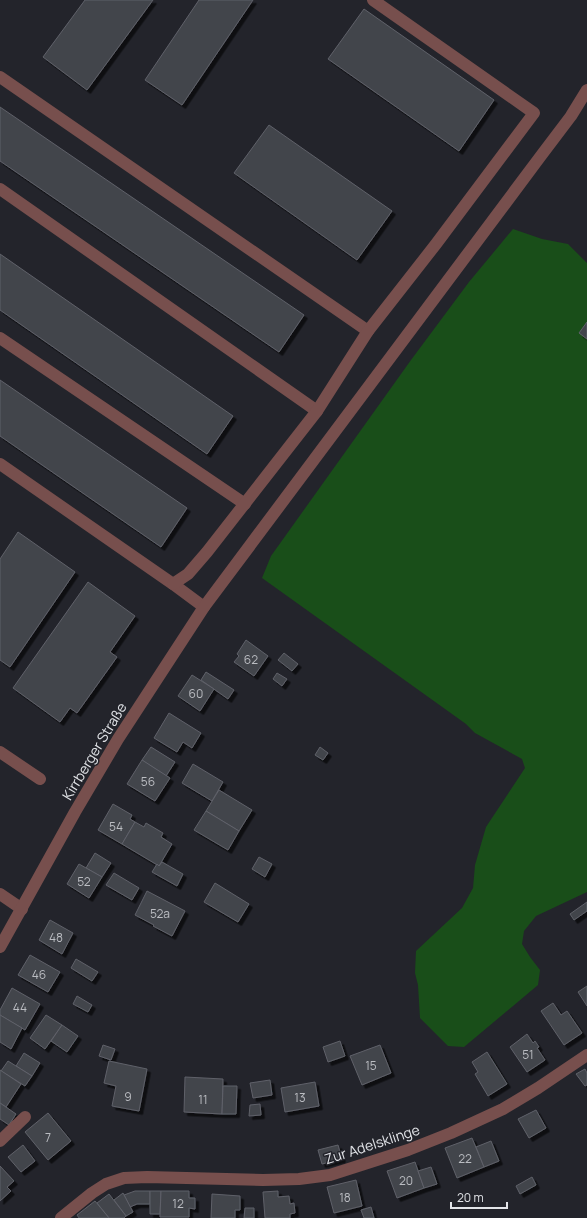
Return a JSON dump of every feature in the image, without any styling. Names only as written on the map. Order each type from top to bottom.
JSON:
[{"type":"street","points":[[173,584],[188,574],[245,504],[317,411],[368,331],[436,244],[534,113],[372,0]]},
{"type":"street","points":[[0,77],[368,331]]},
{"type":"street","name":"Kirrberger Straße","points":[[0,947],[75,812],[118,739],[204,607],[571,116],[587,90]]},
{"type":"street","points":[[0,189],[317,411]]},
{"type":"street","points":[[0,338],[245,504]]},
{"type":"street","points":[[0,464],[204,607]]},
{"type":"street","points":[[0,752],[40,779]]},
{"type":"street","points":[[0,894],[22,909]]},
{"type":"street","name":"Zur Adelsklinge","points":[[61,1218],[92,1193],[106,1184],[124,1178],[147,1177],[263,1180],[299,1179],[330,1175],[408,1150],[458,1130],[503,1108],[538,1088],[587,1055]]},
{"type":"street","points":[[0,1141],[25,1117]]},
{"type":"green space","points":[[513,229],[542,239],[568,244],[587,263],[587,892],[536,916],[524,931],[522,944],[540,970],[538,985],[464,1047],[448,1046],[420,1018],[418,985],[415,973],[416,951],[462,908],[473,888],[475,865],[486,827],[525,768],[522,759],[475,733],[466,724],[262,578],[271,556],[411,360],[469,282]]},
{"type":"building","points":[[85,0],[153,0],[87,90],[43,57]]},
{"type":"building","points":[[199,0],[253,0],[182,105],[145,80]]},
{"type":"building","points":[[364,9],[494,100],[459,151],[328,59]]},
{"type":"building","points":[[0,107],[304,315],[279,352],[0,161]]},
{"type":"building","points":[[269,125],[392,211],[357,260],[234,173]]},
{"type":"building","points":[[0,254],[233,416],[207,454],[0,310]]},
{"type":"building","points":[[587,322],[587,339],[579,333]]},
{"type":"building","points":[[0,380],[187,508],[161,547],[0,436]]},
{"type":"building","points":[[18,532],[75,572],[10,667],[0,660],[0,559]]},
{"type":"building","points":[[88,582],[135,616],[110,652],[117,657],[77,713],[70,708],[60,722],[13,688]]},
{"type":"building","points":[[246,640],[268,656],[254,676],[234,662],[239,656],[237,654]]},
{"type":"building","points":[[284,653],[298,664],[292,671],[278,660]]},
{"type":"building","points":[[206,672],[234,690],[228,699],[201,680]]},
{"type":"building","points":[[277,673],[287,679],[282,686],[273,679]]},
{"type":"building","points":[[192,675],[214,689],[200,711],[178,696]]},
{"type":"building","points":[[169,713],[201,733],[192,748],[183,742],[177,752],[154,738]]},
{"type":"building","points":[[151,747],[175,762],[166,776],[142,760]]},
{"type":"building","points":[[320,747],[328,753],[323,760],[315,755]]},
{"type":"building","points":[[142,760],[170,778],[155,801],[127,784]]},
{"type":"building","points":[[193,764],[223,782],[212,801],[182,783]]},
{"type":"building","points":[[219,790],[252,810],[239,831],[206,811]]},
{"type":"building","points":[[113,804],[132,815],[130,819],[135,822],[122,844],[98,830]]},
{"type":"building","points":[[206,811],[239,831],[228,850],[194,830]]},
{"type":"building","points":[[135,822],[144,827],[146,823],[163,833],[161,837],[172,844],[159,866],[122,844]]},
{"type":"building","points":[[95,853],[111,863],[102,877],[86,868]]},
{"type":"building","points":[[259,857],[272,864],[265,877],[252,869]]},
{"type":"building","points":[[162,862],[183,874],[177,886],[152,872],[157,864],[159,866]]},
{"type":"building","points":[[79,864],[102,877],[89,898],[67,884]]},
{"type":"building","points":[[114,873],[139,888],[132,900],[106,885]]},
{"type":"building","points":[[215,883],[249,904],[238,922],[204,902]]},
{"type":"building","points":[[147,891],[185,911],[172,936],[135,915]]},
{"type":"building","points":[[587,902],[587,911],[574,920],[570,914]]},
{"type":"building","points":[[50,920],[73,933],[62,954],[39,940]]},
{"type":"building","points":[[30,955],[60,972],[48,992],[18,975]]},
{"type":"building","points":[[76,959],[98,972],[92,981],[71,968]]},
{"type":"building","points":[[587,986],[587,1006],[578,992]]},
{"type":"building","points":[[12,988],[40,1004],[25,1030],[0,1015],[0,1010]]},
{"type":"building","points":[[77,996],[92,1005],[88,1012],[73,1004]]},
{"type":"building","points":[[553,1003],[561,1015],[567,1011],[582,1033],[564,1045],[541,1011]]},
{"type":"building","points":[[0,1015],[22,1028],[11,1049],[0,1042]]},
{"type":"building","points":[[46,1015],[62,1025],[45,1049],[30,1038]]},
{"type":"building","points":[[62,1025],[78,1036],[67,1052],[51,1041]]},
{"type":"building","points":[[527,1034],[533,1043],[535,1041],[539,1047],[537,1048],[545,1060],[527,1072],[510,1047]]},
{"type":"building","points":[[340,1041],[345,1056],[328,1062],[323,1047]]},
{"type":"building","points":[[103,1045],[115,1049],[111,1060],[99,1056]]},
{"type":"building","points":[[380,1045],[391,1073],[362,1085],[350,1056]]},
{"type":"building","points":[[487,1052],[507,1084],[488,1096],[475,1074],[478,1072],[472,1062]]},
{"type":"building","points":[[24,1053],[40,1063],[32,1076],[16,1066]]},
{"type":"building","points":[[8,1061],[32,1076],[25,1086],[1,1071]]},
{"type":"building","points":[[109,1061],[147,1069],[139,1111],[112,1106],[116,1086],[104,1083]]},
{"type":"building","points":[[585,1069],[587,1073],[587,1085],[585,1086],[576,1074]]},
{"type":"building","points":[[0,1070],[21,1084],[6,1107],[0,1103]]},
{"type":"building","points":[[185,1077],[223,1079],[222,1114],[184,1112]]},
{"type":"building","points":[[270,1080],[272,1095],[253,1098],[250,1083]]},
{"type":"building","points":[[315,1082],[319,1106],[285,1112],[281,1088]]},
{"type":"building","points":[[223,1086],[237,1086],[236,1114],[222,1114]]},
{"type":"building","points":[[0,1103],[16,1114],[9,1125],[0,1119]]},
{"type":"building","points":[[260,1104],[261,1115],[249,1116],[250,1105]]},
{"type":"building","points":[[536,1110],[546,1128],[529,1138],[518,1119]]},
{"type":"building","points":[[48,1113],[71,1141],[48,1160],[25,1132]]},
{"type":"building","points":[[472,1138],[484,1167],[457,1178],[445,1148]]},
{"type":"building","points":[[491,1141],[499,1161],[484,1167],[476,1147]]},
{"type":"building","points":[[23,1145],[35,1161],[21,1172],[8,1157]]},
{"type":"building","points":[[338,1145],[342,1159],[322,1164],[318,1150]]},
{"type":"building","points":[[415,1162],[424,1188],[397,1198],[387,1171]]},
{"type":"building","points":[[0,1166],[14,1181],[7,1187],[11,1191],[0,1201]]},
{"type":"building","points":[[431,1167],[437,1184],[424,1188],[418,1171]]},
{"type":"building","points":[[532,1177],[536,1185],[520,1194],[516,1186]]},
{"type":"building","points":[[356,1180],[362,1206],[334,1213],[327,1187]]},
{"type":"building","points":[[135,1191],[150,1191],[150,1204],[137,1204],[130,1207],[124,1195]]},
{"type":"building","points":[[150,1191],[161,1191],[160,1214],[150,1214]]},
{"type":"building","points":[[161,1191],[189,1191],[189,1198],[195,1198],[195,1209],[189,1208],[189,1217],[160,1217]]},
{"type":"building","points":[[278,1191],[278,1197],[289,1196],[290,1204],[294,1203],[295,1213],[290,1214],[290,1218],[265,1218],[263,1192]]},
{"type":"building","points":[[123,1193],[133,1212],[126,1216],[114,1200]]},
{"type":"building","points":[[109,1194],[126,1216],[124,1218],[109,1218],[97,1203]]},
{"type":"building","points":[[212,1194],[240,1196],[240,1210],[235,1210],[235,1218],[211,1218]]},
{"type":"building","points":[[95,1201],[109,1218],[79,1218],[77,1215]]},
{"type":"building","points":[[371,1207],[374,1218],[364,1218],[361,1210]]},
{"type":"building","points":[[245,1208],[254,1208],[254,1218],[244,1218]]}]
